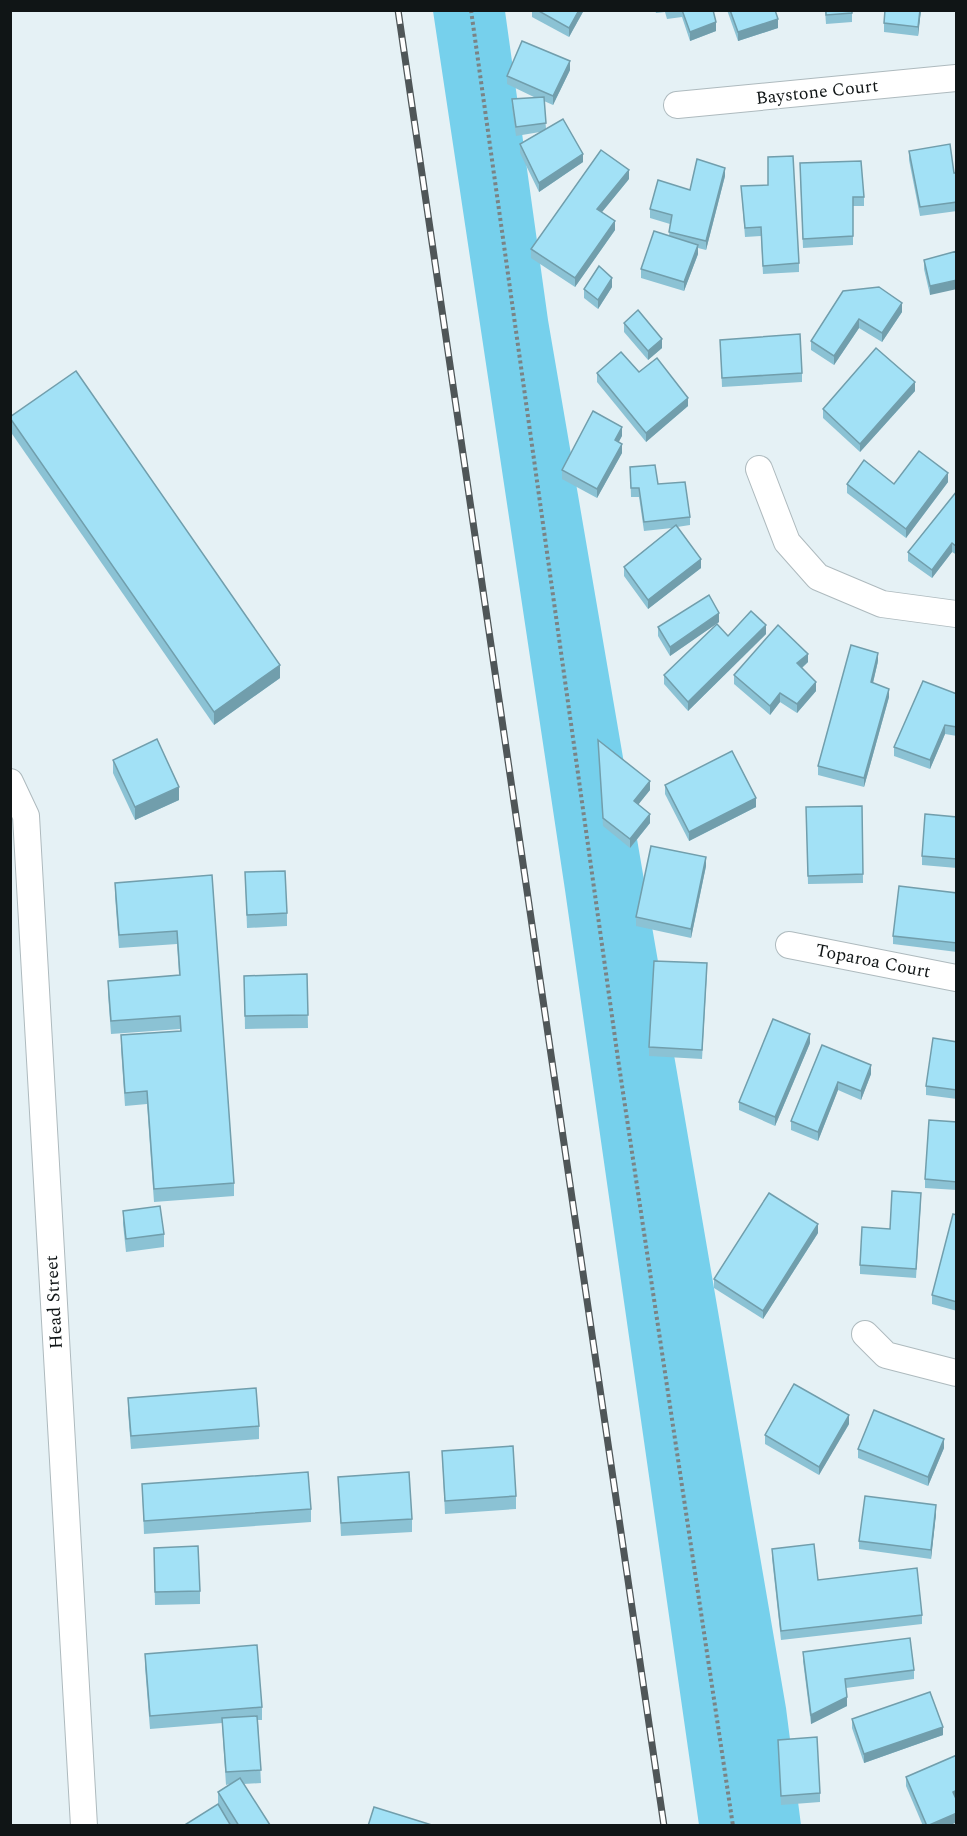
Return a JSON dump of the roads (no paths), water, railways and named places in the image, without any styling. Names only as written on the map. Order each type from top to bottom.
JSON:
[{"type":"street","name":"Baystone Court","points":[[677,105],[957,78]]},
{"type":"street","points":[[759,469],[788,542],[818,577],[882,603],[957,614]]},
{"type":"street","name":"Head Street","points":[[10,782],[26,816],[84,1826]]},
{"type":"street","name":"Toparoa Court","points":[[789,945],[957,978]]},
{"type":"street","points":[[865,1334],[886,1355],[957,1373]]},
{"type":"railway","points":[[398,10],[664,1826]]}]
